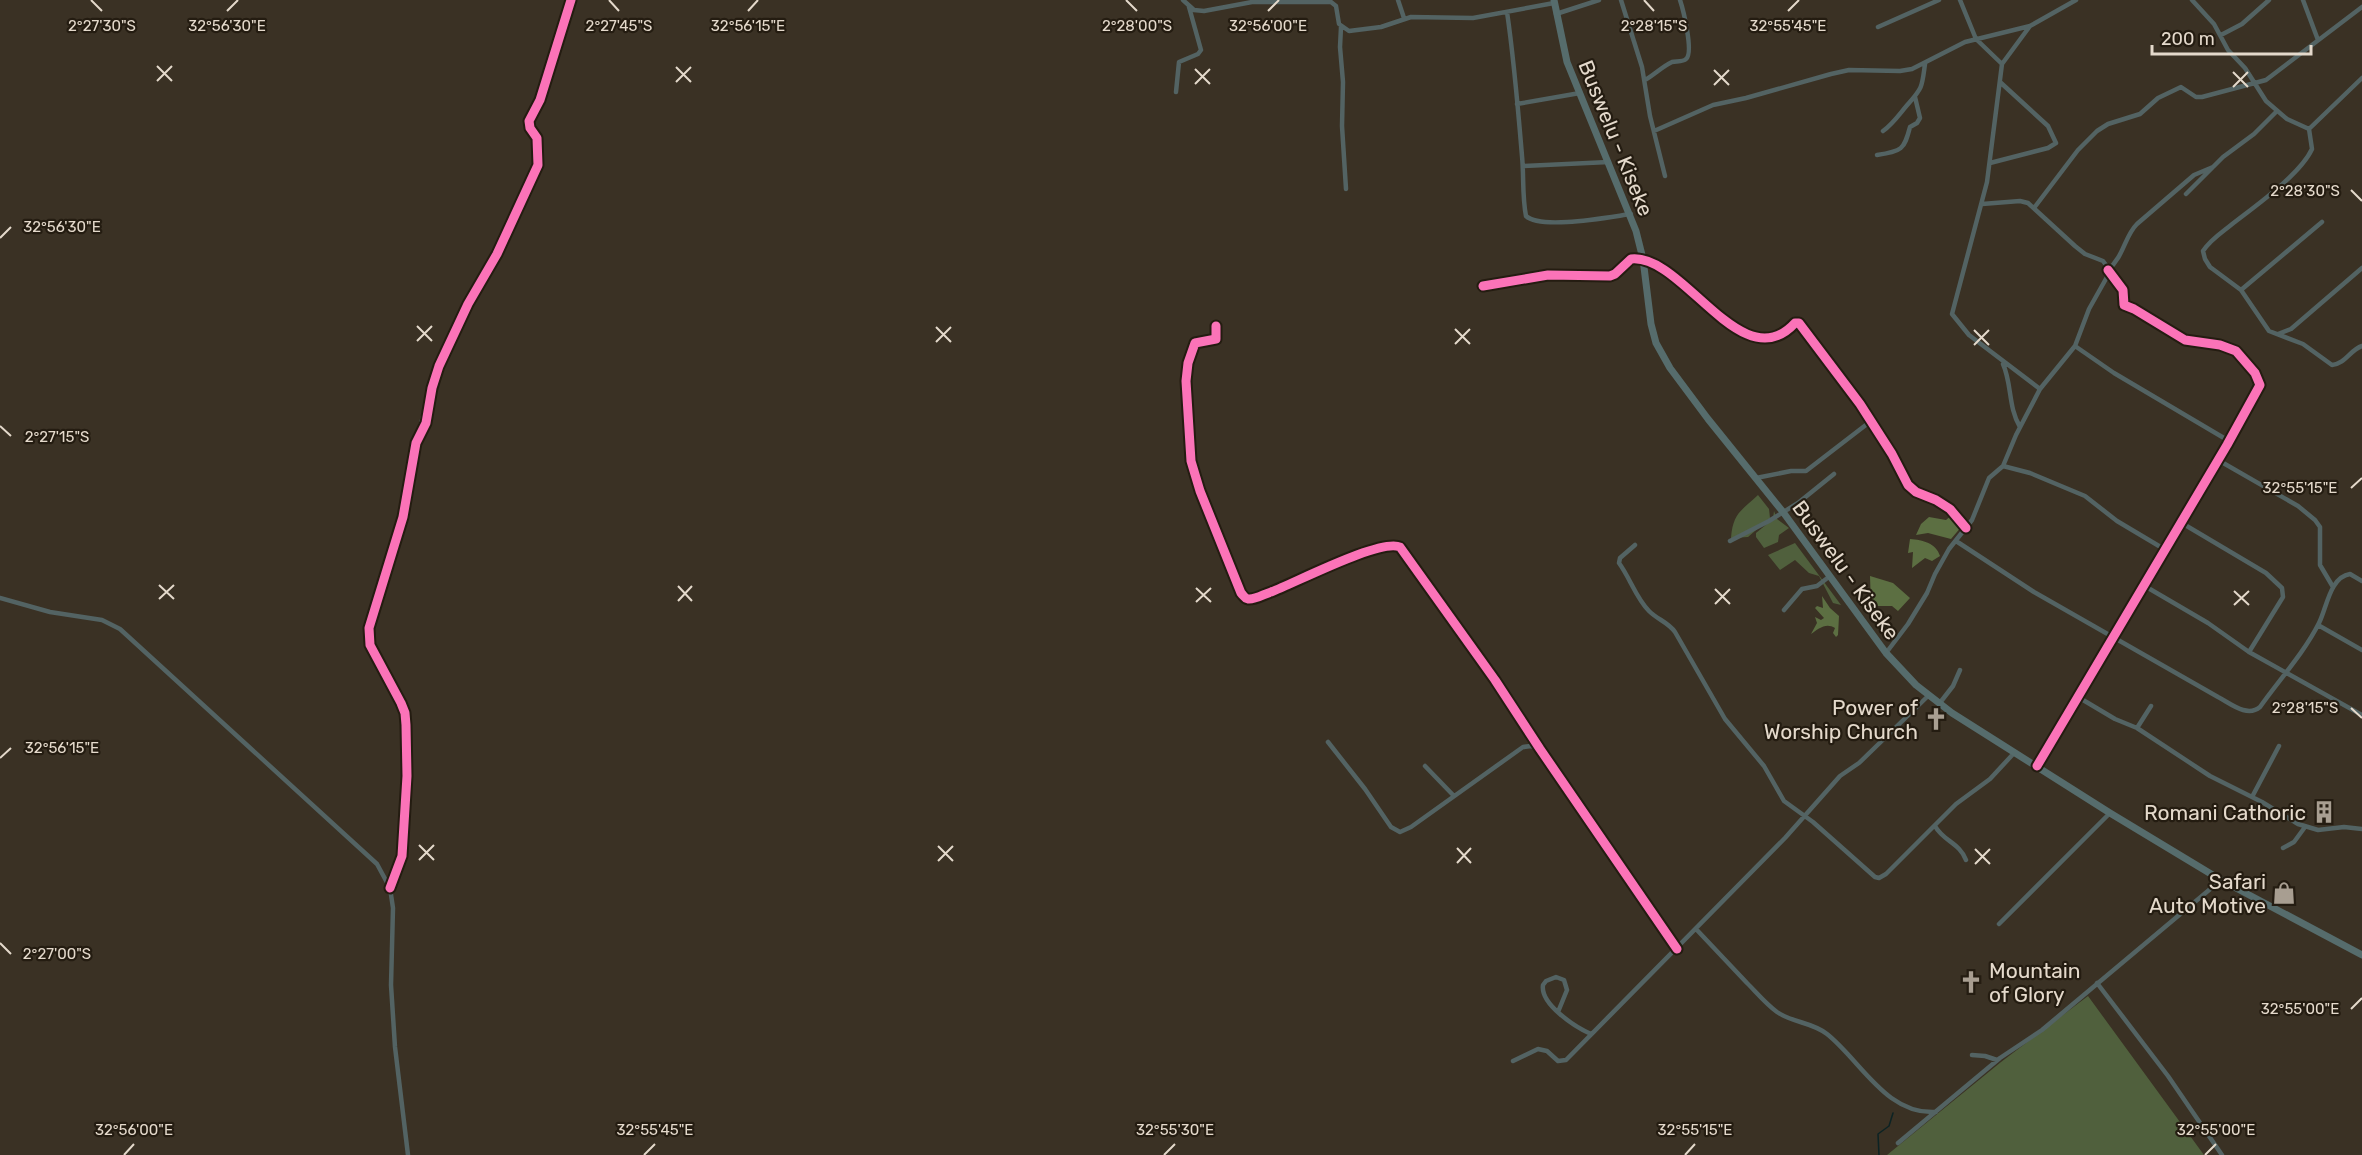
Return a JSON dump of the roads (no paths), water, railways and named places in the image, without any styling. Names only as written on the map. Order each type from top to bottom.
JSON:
[{"type":"main road","name":"Buswelu - Kiseke","points":[[1554,2],[1564,53],[1631,214],[1643,259],[1651,324],[1660,350],[1688,393],[1783,512],[1886,653],[1907,677],[1939,704],[2110,813],[2221,880],[2362,955]]},
{"type":"street","points":[[390,888],[402,856],[407,776],[406,725],[401,703],[370,645],[369,628],[403,517],[418,437],[426,423],[432,388],[439,366],[468,304],[497,254],[538,165],[537,138],[530,128],[529,121],[540,100],[571,0]]},
{"type":"street","points":[[1176,92],[1179,62],[1198,54],[1201,50],[1189,7],[1183,0]]},
{"type":"street","points":[[1189,7],[1204,11],[1252,2],[1333,3],[1339,0]]},
{"type":"street","points":[[1398,0],[1404,18]]},
{"type":"street","points":[[1556,14],[1599,0]]},
{"type":"street","points":[[1621,0],[1645,80],[1665,176]]},
{"type":"street","points":[[1645,80],[1672,62],[1688,57],[1686,25],[1680,0]]},
{"type":"street","points":[[1878,27],[1939,0]]},
{"type":"street","points":[[1960,0],[1976,39],[2002,64]]},
{"type":"street","points":[[1654,131],[1713,105],[1746,98],[1811,78],[1849,70],[1900,71],[1925,64],[1953,47],[2030,26],[2076,0]]},
{"type":"street","points":[[2192,0],[2221,35],[2228,50],[2246,68],[2253,82],[2276,112],[2309,129]]},
{"type":"street","points":[[2221,35],[2242,24],[2269,0]]},
{"type":"street","points":[[2303,0],[2318,40]]},
{"type":"street","points":[[1341,27],[1349,32],[1381,27],[1404,18],[1473,18],[1554,2]]},
{"type":"street","points":[[1333,3],[1341,27],[1342,126],[1346,189]]},
{"type":"street","points":[[2034,208],[2078,150],[2108,124],[2140,114],[2158,98],[2178,88],[2183,87],[2196,97],[2202,97],[2270,78],[2362,7]]},
{"type":"street","points":[[1507,12],[1526,216],[1533,221],[1573,221],[1631,214]]},
{"type":"street","points":[[2030,26],[2002,64],[1990,164],[1982,204],[1952,314],[1969,335],[2040,389]]},
{"type":"street","points":[[1883,131],[1916,97],[1922,83],[1925,64]]},
{"type":"street","points":[[2309,129],[2362,78]]},
{"type":"street","points":[[1990,164],[2048,148],[2056,143],[2048,126],[2000,82]]},
{"type":"street","points":[[1517,104],[1580,93]]},
{"type":"street","points":[[1877,155],[1896,151],[1905,145],[1910,127],[1920,121],[1916,97]]},
{"type":"street","points":[[2186,194],[2230,151],[2254,134],[2276,112]]},
{"type":"street","points":[[2309,129],[2312,149],[2303,163],[2213,240],[2204,251],[2205,259],[2210,267],[2241,290],[2265,328],[2303,344],[2332,365],[2340,364],[2355,348],[2362,346]]},
{"type":"street","points":[[1523,166],[1609,162]]},
{"type":"street","points":[[1886,653],[1908,624],[1930,588],[1942,561],[1980,504],[1989,478],[2002,466],[2040,389],[2075,346],[2108,271],[2120,256],[2130,233],[2137,224],[2189,178],[2213,167]]},
{"type":"street","points":[[1982,204],[2024,201],[2080,250],[2103,261],[2123,290],[2123,303],[2126,307],[2134,309],[2185,340],[2230,347],[2241,356],[2259,380],[2258,390],[2229,441],[2037,766]]},
{"type":"street","points":[[2241,290],[2322,222]]},
{"type":"street","points":[[1483,286],[1548,275],[1610,276],[1631,259],[1643,259],[1663,267],[1725,321],[1753,335],[1775,336],[1789,330],[1795,323],[1799,323],[1841,377],[1871,421],[1911,489],[1950,508],[1966,528]]},
{"type":"street","points":[[2276,334],[2291,329],[2362,268]]},
{"type":"street","points":[[1216,326],[1216,339],[1195,344],[1188,363],[1190,451],[1200,491],[1241,593],[1244,597],[1252,598],[1292,585],[1331,566],[1383,546],[1394,544],[1400,547],[1495,680],[1677,949]]},
{"type":"street","points":[[2075,346],[2114,374],[2229,441]]},
{"type":"street","points":[[2002,361],[2007,374],[2012,411],[2020,427]]},
{"type":"street","points":[[1756,478],[1791,471],[1806,471],[1871,421]]},
{"type":"street","points":[[2218,460],[2298,506],[2315,520],[2320,527],[2320,565],[2333,587]]},
{"type":"street","points":[[2002,466],[2030,473],[2085,496],[2117,521],[2164,549]]},
{"type":"street","points":[[1730,541],[1801,501],[1834,474]]},
{"type":"street","points":[[2180,522],[2266,573],[2282,588],[2283,597],[2249,652]]},
{"type":"street","points":[[1956,541],[2034,592],[2247,711],[2257,710],[2305,647],[2318,625],[2333,587],[2344,575],[2350,574],[2362,581]]},
{"type":"street","points":[[1635,545],[1619,561],[1637,595],[1649,611],[1672,627],[1692,658],[1725,719],[1764,766],[1784,801],[1806,816],[1879,878],[1895,866],[1963,797],[1997,773],[2015,752]]},
{"type":"street","points":[[1784,610],[1802,589],[1817,586],[1830,576]]},
{"type":"street","points":[[2143,585],[2208,623],[2249,652],[2362,715]]},
{"type":"street","points":[[0,598],[50,612],[102,620],[120,629],[377,864],[390,888],[394,924],[391,985],[395,1047],[408,1155]]},
{"type":"street","points":[[2318,625],[2362,650]]},
{"type":"street","points":[[1939,704],[1953,686],[1960,670]]},
{"type":"street","points":[[1513,1061],[1538,1049],[1547,1051],[1558,1060],[1563,1061],[1677,949],[1806,816],[1840,776],[1864,758],[1928,696]]},
{"type":"street","points":[[2078,697],[2115,719],[2137,728],[2197,768],[2305,827],[2318,830],[2344,827],[2362,829]]},
{"type":"street","points":[[2137,728],[2151,706]]},
{"type":"street","points":[[1328,742],[1396,831],[1405,831],[1523,747],[1531,746],[1540,749]]},
{"type":"street","points":[[2252,797],[2279,746]]},
{"type":"street","points":[[1425,766],[1454,796]]},
{"type":"street","points":[[1998,924],[2110,813]]},
{"type":"street","points":[[1935,826],[1941,834],[1959,847],[1966,860]]},
{"type":"street","points":[[2283,848],[2294,842],[2305,827]]},
{"type":"street","points":[[1898,1143],[1997,1060],[2042,1030],[2221,880]]},
{"type":"street","points":[[1696,929],[1777,1012],[1795,1021],[1811,1024],[1825,1032],[1839,1044],[1869,1078],[1897,1101],[1919,1112],[1936,1112]]},
{"type":"street","points":[[1558,1012],[1567,990],[1564,980],[1556,977],[1546,981],[1542,990],[1558,1012],[1573,1025],[1590,1034]]},
{"type":"street","points":[[2097,983],[2168,1076],[2222,1155]]},
{"type":"street","points":[[1972,1055],[1997,1060]]},
{"type":"waterway","points":[[1879,1155],[1878,1134],[1889,1126],[1893,1113]]},
{"type":"place","name":"Power of Worship Church","points":[[1936,719]]},
{"type":"place","name":"Romani Cathoric","points":[[2324,812]]},
{"type":"place","name":"Safari Auto Motive","points":[[2284,893]]},
{"type":"place","name":"Mountain of Glory","points":[[1971,982]]}]
